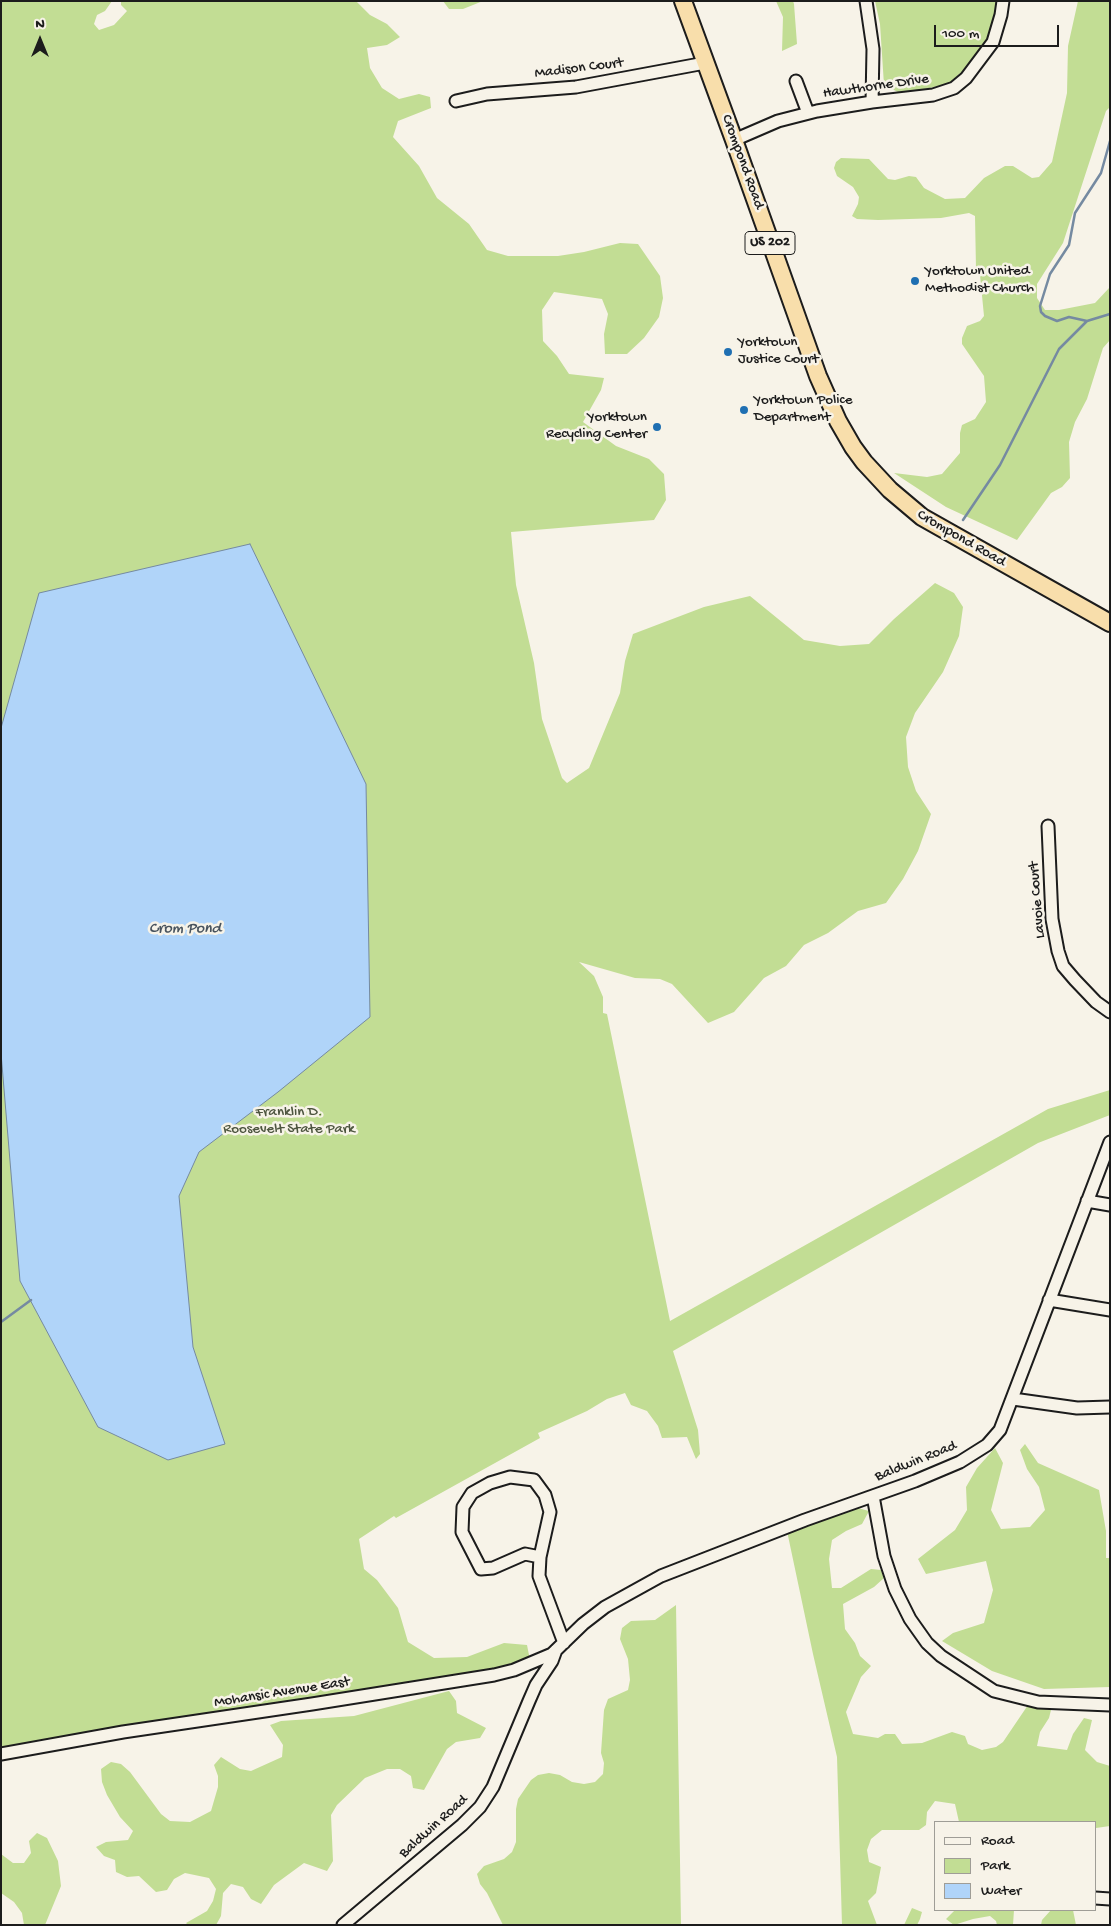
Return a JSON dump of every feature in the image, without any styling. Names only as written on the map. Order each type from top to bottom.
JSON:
[{"type":"highway","name":"Crompond Road","points":[[683,1],[818,376],[838,421],[864,462],[890,490],[922,517],[1110,623]]},
{"type":"street","points":[[866,1],[873,49],[872,102]]},
{"type":"street","name":"Hawthorne Drive","points":[[734,140],[778,121],[872,102],[933,96],[954,88],[966,78],[993,42],[1003,1]]},
{"type":"street","name":"Madison Court","points":[[456,101],[487,94],[576,87],[706,63]]},
{"type":"street","points":[[796,82],[808,114]]},
{"type":"street","name":"Lavoie Court","points":[[1048,826],[1052,919],[1063,966],[1096,1002],[1110,1012]]},
{"type":"street","name":"Baldwin Road","points":[[343,1925],[462,1825],[480,1807],[493,1787],[536,1685],[561,1646],[605,1607],[661,1576],[750,1540],[941,1471],[982,1449],[994,1438],[1000,1430],[1013,1399],[1110,1142]]},
{"type":"street","points":[[1087,1202],[1110,1205]]},
{"type":"street","points":[[1049,1300],[1110,1310]]},
{"type":"street","points":[[1013,1399],[1077,1408],[1110,1407]]},
{"type":"street","points":[[540,1557],[525,1554],[493,1568],[481,1569],[462,1532],[463,1507],[472,1492],[490,1483],[510,1477],[534,1480],[545,1495],[550,1512],[540,1557],[539,1576],[561,1646]]},
{"type":"street","points":[[873,1496],[884,1556],[895,1590],[910,1619],[927,1643],[941,1656],[994,1691],[1038,1702],[1110,1704]]},
{"type":"street","name":"Mohansic Avenue East","points":[[1,1754],[124,1732],[494,1675],[529,1665],[561,1646]]},
{"type":"street","points":[[1096,1898],[1110,1899]]},
{"type":"green space","name":"Franklin D. Roosevelt State Park","points":[[1,1],[112,1],[105,11],[97,15],[94,24],[99,30],[114,25],[127,11],[121,5],[121,1],[356,1],[370,15],[387,24],[400,37],[387,45],[367,48],[370,68],[382,88],[399,99],[419,94],[430,97],[431,108],[398,121],[393,137],[419,166],[437,198],[469,224],[487,250],[508,256],[558,256],[620,243],[638,244],[660,276],[663,298],[659,317],[644,338],[627,354],[605,354],[604,334],[608,314],[602,299],[554,292],[542,310],[543,341],[557,356],[569,374],[604,378],[601,390],[583,422],[616,446],[649,459],[664,474],[666,500],[654,520],[511,532],[516,585],[534,663],[542,719],[562,778],[567,783],[589,768],[620,693],[625,661],[633,634],[704,607],[750,596],[804,640],[840,646],[869,644],[935,583],[954,593],[963,607],[959,636],[943,672],[915,713],[906,737],[908,767],[916,791],[931,814],[918,851],[903,879],[886,903],[858,911],[828,933],[804,945],[786,966],[764,978],[734,1012],[708,1023],[672,984],[660,979],[635,978],[579,962],[594,976],[603,997],[603,1013],[607,1014],[670,1321],[1048,1109],[1110,1090],[1110,1115],[1038,1143],[673,1351],[698,1430],[700,1454],[696,1459],[687,1437],[662,1438],[658,1426],[647,1411],[631,1405],[625,1393],[607,1399],[587,1411],[538,1433],[540,1438],[396,1518],[394,1516],[359,1539],[364,1569],[377,1580],[398,1608],[408,1642],[434,1658],[467,1657],[504,1643],[527,1645],[530,1660],[458,1677],[1,1749]]},
{"type":"green space","points":[[443,1],[483,1],[463,9],[449,9]]},
{"type":"green space","points":[[776,1],[793,1],[794,4],[797,44],[782,51],[783,17]]},
{"type":"green space","points":[[875,1],[999,1],[993,30],[973,62],[948,84],[920,90],[898,92],[884,85],[880,24]]},
{"type":"green space","points":[[1078,1],[1110,1],[1110,107],[1106,111],[1063,243],[1037,284],[1037,298],[1045,310],[1059,310],[1095,303],[1110,287],[1110,340],[1103,348],[1087,399],[1075,422],[1069,442],[1070,478],[1062,487],[1051,493],[1017,540],[946,507],[894,473],[927,477],[942,474],[960,453],[962,425],[975,419],[986,402],[984,376],[962,344],[962,338],[967,326],[980,321],[984,316],[980,275],[976,269],[975,216],[969,213],[941,218],[857,219],[852,216],[859,197],[853,187],[837,176],[834,168],[836,162],[841,158],[869,159],[888,179],[916,177],[924,188],[945,199],[965,198],[984,178],[1005,166],[1013,166],[1032,178],[1039,177],[1052,162],[1067,93],[1068,46]]},
{"type":"green space","points":[[1025,1444],[1038,1463],[1099,1490],[1106,1531],[1106,1558],[1110,1558],[1110,1687],[1044,1689],[992,1671],[942,1641],[953,1633],[984,1623],[993,1590],[986,1561],[926,1574],[918,1559],[955,1530],[967,1510],[966,1487],[977,1468],[995,1448],[1003,1463],[991,1510],[1001,1529],[1030,1527],[1045,1510],[1039,1487],[1027,1469],[1020,1450]]},
{"type":"green space","points":[[854,1507],[869,1511],[862,1524],[832,1540],[829,1559],[832,1588],[841,1588],[871,1569],[881,1570],[884,1578],[874,1587],[843,1604],[845,1629],[855,1643],[860,1656],[871,1666],[861,1677],[846,1712],[853,1734],[878,1738],[885,1734],[895,1734],[902,1744],[922,1743],[952,1732],[965,1736],[968,1744],[982,1750],[996,1747],[1003,1742],[1028,1705],[1051,1710],[1049,1718],[1040,1732],[1037,1746],[1067,1750],[1073,1734],[1084,1718],[1092,1720],[1085,1750],[1097,1762],[1110,1766],[1110,1826],[1096,1828],[1096,1821],[959,1821],[955,1804],[935,1801],[927,1812],[926,1825],[919,1830],[882,1830],[871,1839],[867,1850],[869,1862],[881,1867],[876,1893],[868,1901],[877,1925],[842,1925],[837,1757],[787,1531],[825,1520]]},
{"type":"green space","points":[[676,1605],[681,1925],[503,1925],[487,1893],[480,1884],[477,1874],[484,1866],[504,1859],[512,1852],[516,1842],[516,1809],[518,1799],[531,1780],[538,1775],[549,1773],[560,1775],[572,1782],[584,1784],[595,1782],[603,1774],[604,1763],[601,1753],[604,1710],[608,1699],[628,1690],[630,1680],[628,1659],[620,1639],[622,1628],[631,1621],[655,1620]]},
{"type":"green space","points":[[449,1691],[456,1701],[457,1713],[486,1728],[480,1738],[456,1742],[447,1749],[424,1790],[413,1788],[411,1776],[400,1769],[387,1769],[365,1778],[337,1805],[331,1815],[333,1861],[327,1871],[304,1863],[274,1885],[261,1904],[251,1899],[243,1887],[231,1884],[223,1893],[221,1916],[216,1925],[188,1925],[186,1923],[207,1911],[213,1901],[216,1889],[209,1878],[185,1873],[174,1879],[167,1890],[156,1892],[139,1876],[127,1877],[116,1872],[115,1860],[104,1856],[96,1847],[106,1842],[128,1840],[133,1831],[120,1817],[102,1782],[101,1769],[111,1762],[121,1764],[130,1772],[161,1814],[170,1821],[190,1822],[211,1811],[218,1787],[218,1776],[214,1765],[221,1757],[240,1769],[251,1771],[282,1757],[283,1745],[270,1725],[281,1721],[354,1716]]},
{"type":"green space","points":[[37,1833],[47,1838],[58,1861],[61,1886],[45,1925],[24,1925],[22,1913],[14,1902],[1,1893],[1,1854],[13,1863],[24,1863],[31,1853],[29,1841]]},
{"type":"green space","points":[[912,1908],[922,1912],[920,1919],[917,1925],[904,1925]]},
{"type":"green space","points":[[954,1911],[1014,1911],[1013,1925],[997,1925],[996,1921],[990,1916],[954,1925],[946,1919]]},
{"type":"green space","points":[[1050,1911],[1073,1911],[1076,1925],[1041,1925],[1042,1920]]},
{"type":"water","name":"Crom Pond","points":[[250,544],[366,784],[370,1017],[278,1092],[199,1152],[179,1196],[193,1347],[225,1444],[168,1460],[98,1427],[20,1281],[1,1053],[1,728],[39,593]]},
{"type":"waterway","points":[[1087,321],[1069,317],[1057,321],[1045,316],[1041,312],[1040,306],[1050,274],[1069,245],[1075,213],[1101,173],[1110,141]]},
{"type":"waterway","points":[[963,520],[1000,465],[1059,349],[1087,321],[1110,314]]},
{"type":"waterway","points":[[1,1322],[31,1300]]},
{"type":"place","name":"Yorktown United Methodist Church","points":[[915,281]]},
{"type":"place","name":"Yorktown Justice Court","points":[[728,352]]},
{"type":"place","name":"Yorktown Police Department","points":[[744,410]]},
{"type":"place","name":"Yorktown Recycling Center","points":[[657,427]]}]
